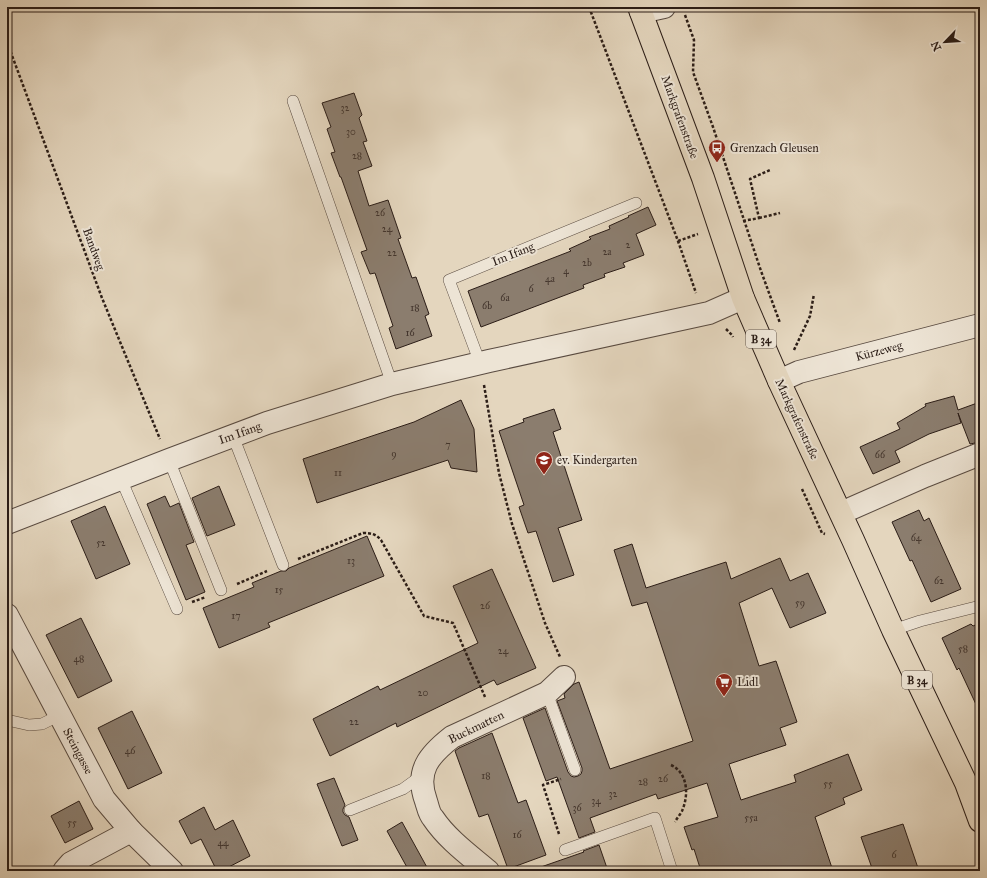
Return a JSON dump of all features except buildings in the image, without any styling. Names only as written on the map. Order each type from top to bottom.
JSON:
[{"type":"main road","name":"Markgrafenstraße","points":[[640,10],[703,178],[743,298],[893,630],[966,783],[980,821]]},
{"type":"street","points":[[640,10],[664,7]]},
{"type":"street","name":"Im Ifang","points":[[7,523],[267,423],[392,384],[480,363],[709,313],[743,298]]},
{"type":"street","name":"Kürzeweg","points":[[779,380],[799,372],[980,325]]},
{"type":"street","points":[[841,513],[925,476],[980,454]]},
{"type":"street","name":"Steingasse","points":[[7,615],[104,799],[131,831],[172,871]]},
{"type":"street","name":"Buckmatten","points":[[488,871],[448,837],[432,818],[423,794],[422,776],[427,762],[438,748],[452,737],[547,693],[564,677]]},
{"type":"street","points":[[64,871],[71,863],[131,831]]},
{"type":"lane","points":[[293,101],[392,384]]},
{"type":"lane","name":"Im Ifang","points":[[480,363],[449,280],[636,203]]},
{"type":"lane","points":[[233,436],[283,565]]},
{"type":"lane","points":[[169,460],[221,590]]},
{"type":"lane","points":[[121,479],[177,609]]},
{"type":"lane","points":[[893,630],[920,621],[980,606]]},
{"type":"lane","points":[[547,693],[575,770]]},
{"type":"lane","points":[[7,720],[29,725],[42,724],[60,716]]},
{"type":"lane","points":[[350,810],[403,789],[422,776]]},
{"type":"lane","points":[[565,850],[655,818],[672,871]]},
{"type":"path","points":[[589,7],[678,241],[696,295],[709,313]]},
{"type":"path","points":[[685,14],[694,40],[693,72],[761,271],[782,326]]},
{"type":"path","name":"Bandweg","points":[[7,42],[102,298],[169,460]]},
{"type":"path","points":[[759,218],[750,179],[770,170]]},
{"type":"path","points":[[745,221],[780,213]]},
{"type":"path","points":[[789,347],[792,354],[810,316],[814,294]]},
{"type":"path","points":[[480,363],[499,473],[510,517],[545,623],[564,664],[564,677]]},
{"type":"path","points":[[177,609],[363,533],[376,535],[381,540],[424,616],[453,623],[494,718]]},
{"type":"path","points":[[659,831],[669,827],[675,822],[682,810],[686,796],[686,784],[681,773],[671,765]]},
{"type":"path","points":[[565,850],[542,785],[576,773],[575,770]]},
{"type":"place","name":"Grenzach Gleusen","points":[[717,163]]},
{"type":"place","name":"ev. Kindergarten","points":[[544,475]]},
{"type":"place","name":"Lidl","points":[[724,697]]}]
